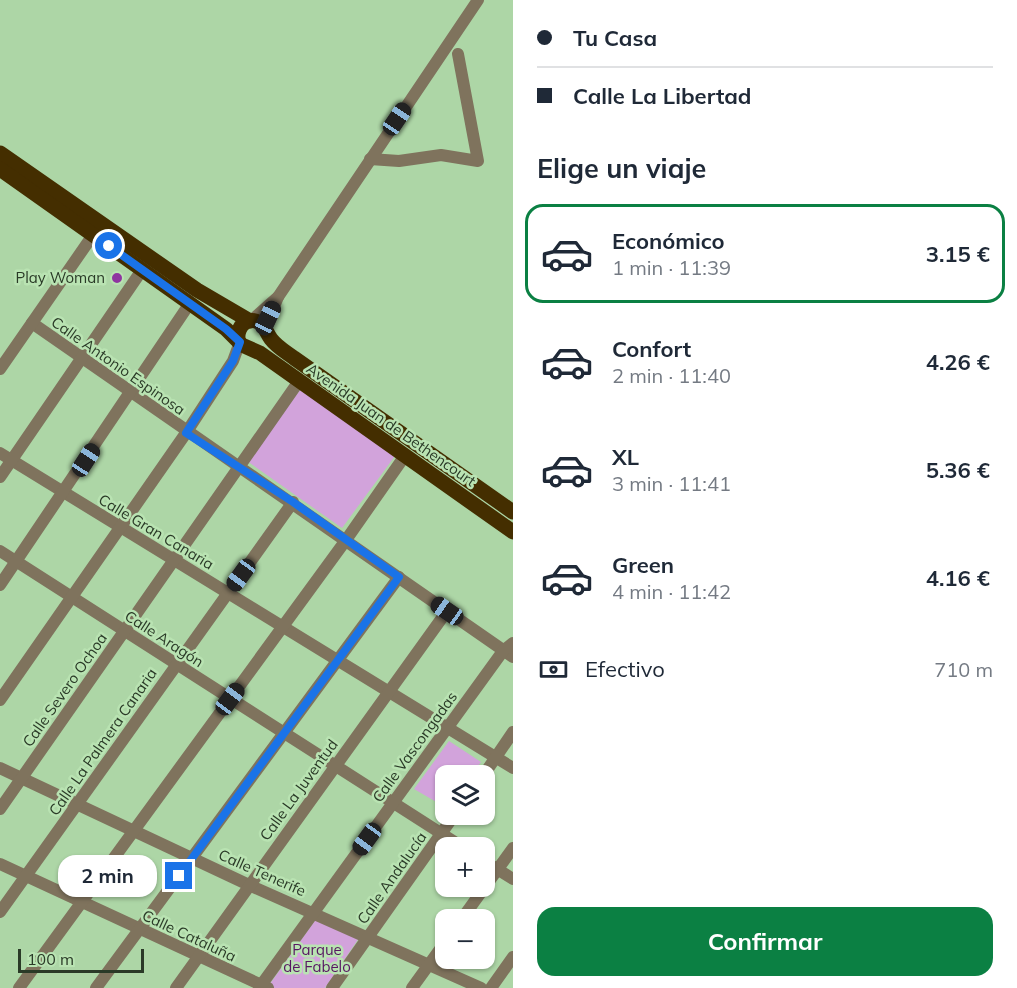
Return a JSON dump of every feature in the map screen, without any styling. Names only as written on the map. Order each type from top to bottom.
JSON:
[{"type":"main road","name":"Avenida Juan de Bethencourt","points":[[0,153],[197,290],[258,325],[278,346],[294,358],[513,512]]},
{"type":"main road","name":"Avenida Juan de Bethencourt","points":[[0,169],[190,303],[242,343],[513,532]]},
{"type":"main road","points":[[258,325],[264,342],[256,348],[242,343],[239,328],[258,325]]},
{"type":"street","points":[[258,325],[478,0]]},
{"type":"street","points":[[370,159],[399,161],[441,155],[478,161],[458,54]]},
{"type":"street","points":[[0,369],[93,235]]},
{"type":"street","points":[[0,477],[142,270]]},
{"type":"street","points":[[0,585],[190,303]]},
{"type":"street","name":"Calle Antonio Espinosa","points":[[32,323],[186,433],[293,502],[447,611],[510,650]]},
{"type":"street","points":[[0,700],[186,433],[233,361],[242,343]]},
{"type":"street","name":"Calle Severo Ochoa","points":[[0,809],[172,559],[299,381]]},
{"type":"street","name":"Calle Gran Canaria","points":[[0,453],[513,768]]},
{"type":"street","points":[[19,988],[283,627],[404,457]]},
{"type":"street","name":"Calle La Palmera Canaria","points":[[0,912],[293,502]]},
{"type":"street","name":"Calle Aragón","points":[[0,551],[447,837]]},
{"type":"street","points":[[96,988],[399,577]]},
{"type":"street","name":"Calle La Juventud","points":[[176,988],[447,611]]},
{"type":"street","name":"Calle Vascongadas","points":[[262,987],[447,728],[510,650]]},
{"type":"street","points":[[491,765],[513,732]]},
{"type":"street","name":"Calle Tenerife","points":[[0,768],[249,885],[369,936],[481,988]]},
{"type":"street","name":"Calle Andalucía","points":[[332,988],[447,825]]},
{"type":"street","points":[[469,909],[513,848]]},
{"type":"street","name":"Calle Cataluña","points":[[0,864],[262,987]]},
{"type":"street","points":[[495,867],[513,879]]},
{"type":"street","points":[[412,988],[435,956]]},
{"type":"street","points":[[491,988],[513,957]]},
{"type":"green space","points":[[300,390],[395,456],[342,528],[247,461]]},
{"type":"green space","points":[[449,741],[481,762],[479,765],[435,765],[435,801],[414,789]]},
{"type":"green space","name":"Parque de Fabelo","points":[[316,919],[359,938],[325,988],[267,988]]},
{"type":"place","name":"Play Woman","points":[[117,278]]},
{"type":"route","points":[[109,246],[226,329],[240,342],[233,361],[186,433],[293,502],[399,577],[179,876]]}]
